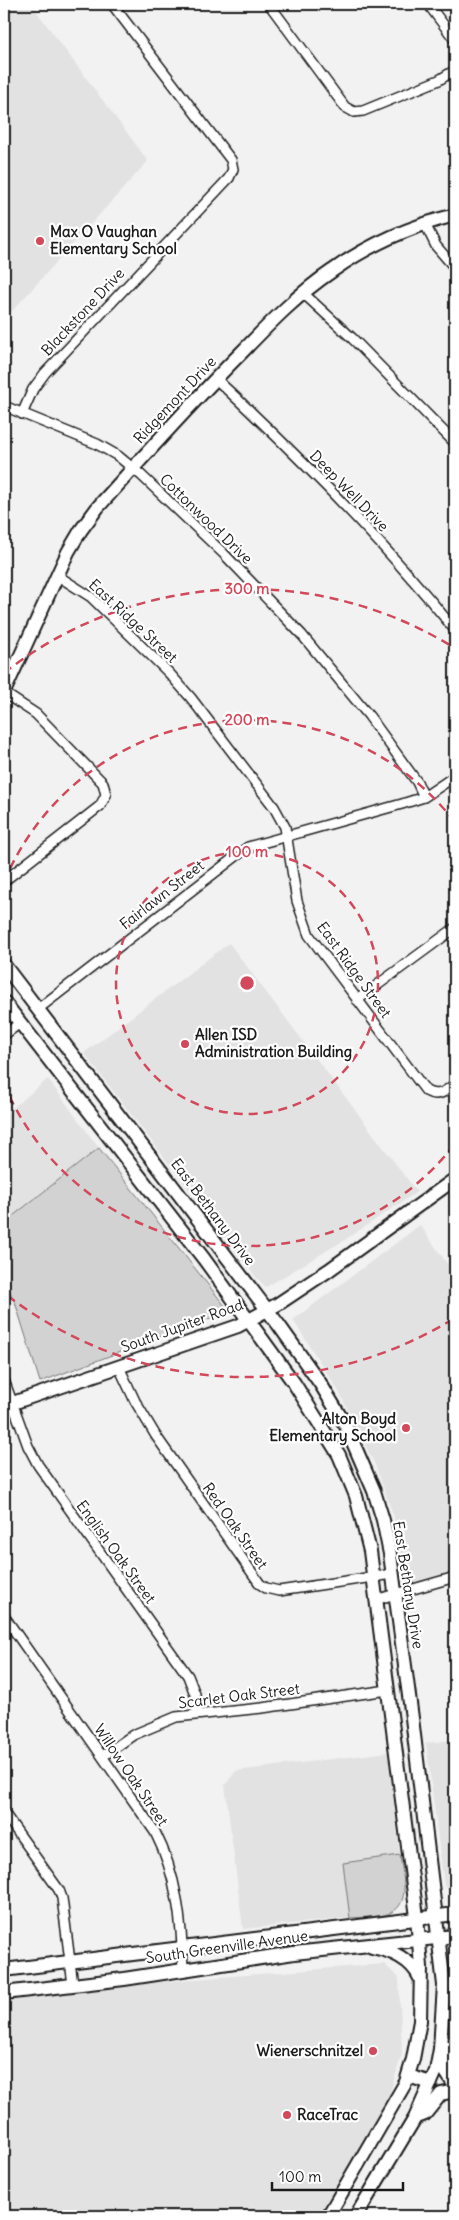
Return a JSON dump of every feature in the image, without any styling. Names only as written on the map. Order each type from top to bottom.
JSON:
[{"type":"main road","name":"Ridgemont Drive","points":[[4,692],[81,530],[98,507],[216,379],[275,318],[332,270],[369,248],[426,224],[455,215]]},
{"type":"main road","name":"East Bethany Drive","points":[[4,964],[267,1310],[320,1383],[346,1426],[374,1491],[383,1520],[393,1574],[394,1595],[444,1985],[442,2026],[436,2071],[415,2118],[356,2216]]},
{"type":"main road","points":[[4,1002],[204,1259],[294,1383],[329,1438],[356,1496],[370,1551],[418,1917],[421,1980],[419,2036],[408,2076],[393,2108],[328,2216]]},
{"type":"main road","points":[[20,1022],[38,1009]]},
{"type":"main road","points":[[131,1167],[149,1154]]},
{"type":"main road","name":"South Jupiter Road","points":[[8,1405],[238,1326],[330,1270],[454,1182]]},
{"type":"main road","points":[[356,1496],[374,1491]]},
{"type":"main road","points":[[388,1690],[407,1688]]},
{"type":"main road","points":[[402,1802],[421,1800]]},
{"type":"main road","name":"South Greenville Avenue","points":[[4,1970],[70,1960],[240,1942],[418,1917],[455,1914]]},
{"type":"main road","name":"South Greenville Avenue","points":[[4,1993],[357,1946],[455,1936]]},
{"type":"main road","points":[[357,1946],[378,1948],[404,1959],[413,1966],[421,1980]]},
{"type":"main road","points":[[442,2026],[449,2041],[446,2072],[455,2086]]},
{"type":"main road","points":[[408,2076],[431,2083]]},
{"type":"main road","points":[[415,2118],[425,2114],[441,2094],[455,2091]]},
{"type":"street","name":"Blackstone Drive","points":[[22,414],[33,389],[45,373],[230,178],[233,169],[231,160],[112,4]]},
{"type":"street","points":[[269,4],[345,106],[354,112],[363,111],[439,80],[455,70]]},
{"type":"street","points":[[428,4],[455,40]]},
{"type":"street","points":[[426,224],[436,246],[455,268]]},
{"type":"street","points":[[303,293],[366,351],[455,443]]},
{"type":"street","name":"Deep Well Drive","points":[[216,379],[362,522],[412,577],[455,630]]},
{"type":"street","name":"Cottonwood Drive","points":[[4,406],[97,444],[134,468],[224,554],[302,635],[369,716],[417,782],[424,796]]},
{"type":"street","name":"East Ridge Street","points":[[58,576],[91,598],[178,684],[274,807],[282,820],[302,920],[319,950],[423,1088],[431,1094],[443,1093],[455,1084]]},
{"type":"street","points":[[4,692],[25,705],[48,726],[103,783],[106,795],[100,806],[4,881]]},
{"type":"street","name":"Fairlawn Street","points":[[38,1009],[240,852],[286,836],[424,796],[455,776]]},
{"type":"street","points":[[357,1000],[455,928]]},
{"type":"street","points":[[4,1035],[20,1022]]},
{"type":"street","name":"Red Oak Street","points":[[119,1367],[135,1401],[156,1436],[260,1584],[266,1588],[280,1591],[393,1574]]},
{"type":"street","name":"English Oak Street","points":[[4,1380],[8,1405],[28,1446],[49,1482],[188,1676],[195,1694],[197,1714]]},
{"type":"street","points":[[375,1600],[455,1577]]},
{"type":"street","name":"Willow Oak Street","points":[[4,1616],[155,1832],[166,1853],[176,1892],[183,1970]]},
{"type":"street","name":"Scarlet Oak Street","points":[[103,1756],[133,1735],[161,1722],[197,1714],[388,1690]]},
{"type":"street","points":[[4,1813],[59,1890],[62,1898],[73,1985]]},
{"type":"shaded area","name":"Max O Vaughan Elementary School","points":[[4,4],[31,4],[148,161],[4,320]]},
{"type":"shaded area","points":[[229,943],[417,1192],[343,1241],[266,1287],[256,1277],[84,1053]]},
{"type":"shaded area","points":[[48,1079],[99,1148],[4,1223],[4,1115]]},
{"type":"shaded area","points":[[99,1148],[225,1306],[224,1313],[40,1382],[15,1302],[4,1280],[4,1223]]},
{"type":"shaded area","name":"Alton Boyd Elementary School","points":[[420,1225],[455,1275],[455,1570],[405,1587],[394,1517],[375,1465],[339,1392],[293,1320]]},
{"type":"shaded area","points":[[455,1740],[455,1895],[444,1886],[426,1743]]},
{"type":"shaded area","points":[[388,1752],[404,1891],[396,1909],[389,1914],[243,1929],[225,1785],[236,1771]]},
{"type":"shaded area","points":[[400,1855],[404,1887],[401,1903],[397,1909],[381,1916],[350,1918],[343,1863]]},
{"type":"shaded area","points":[[384,1964],[399,1978],[402,2054],[389,2096],[320,2216],[4,2216],[4,2001],[132,1984]]},
{"type":"place","name":"Max O Vaughan Elementary School","points":[[40,241]]},
{"type":"place","name":"Allen ISD Administration Building","points":[[185,1044]]},
{"type":"place","name":"Alton Boyd Elementary School","points":[[406,1428]]},
{"type":"place","name":"Wienerschnitzel","points":[[373,2051]]},
{"type":"place","name":"RaceTrac","points":[[287,2115]]}]
